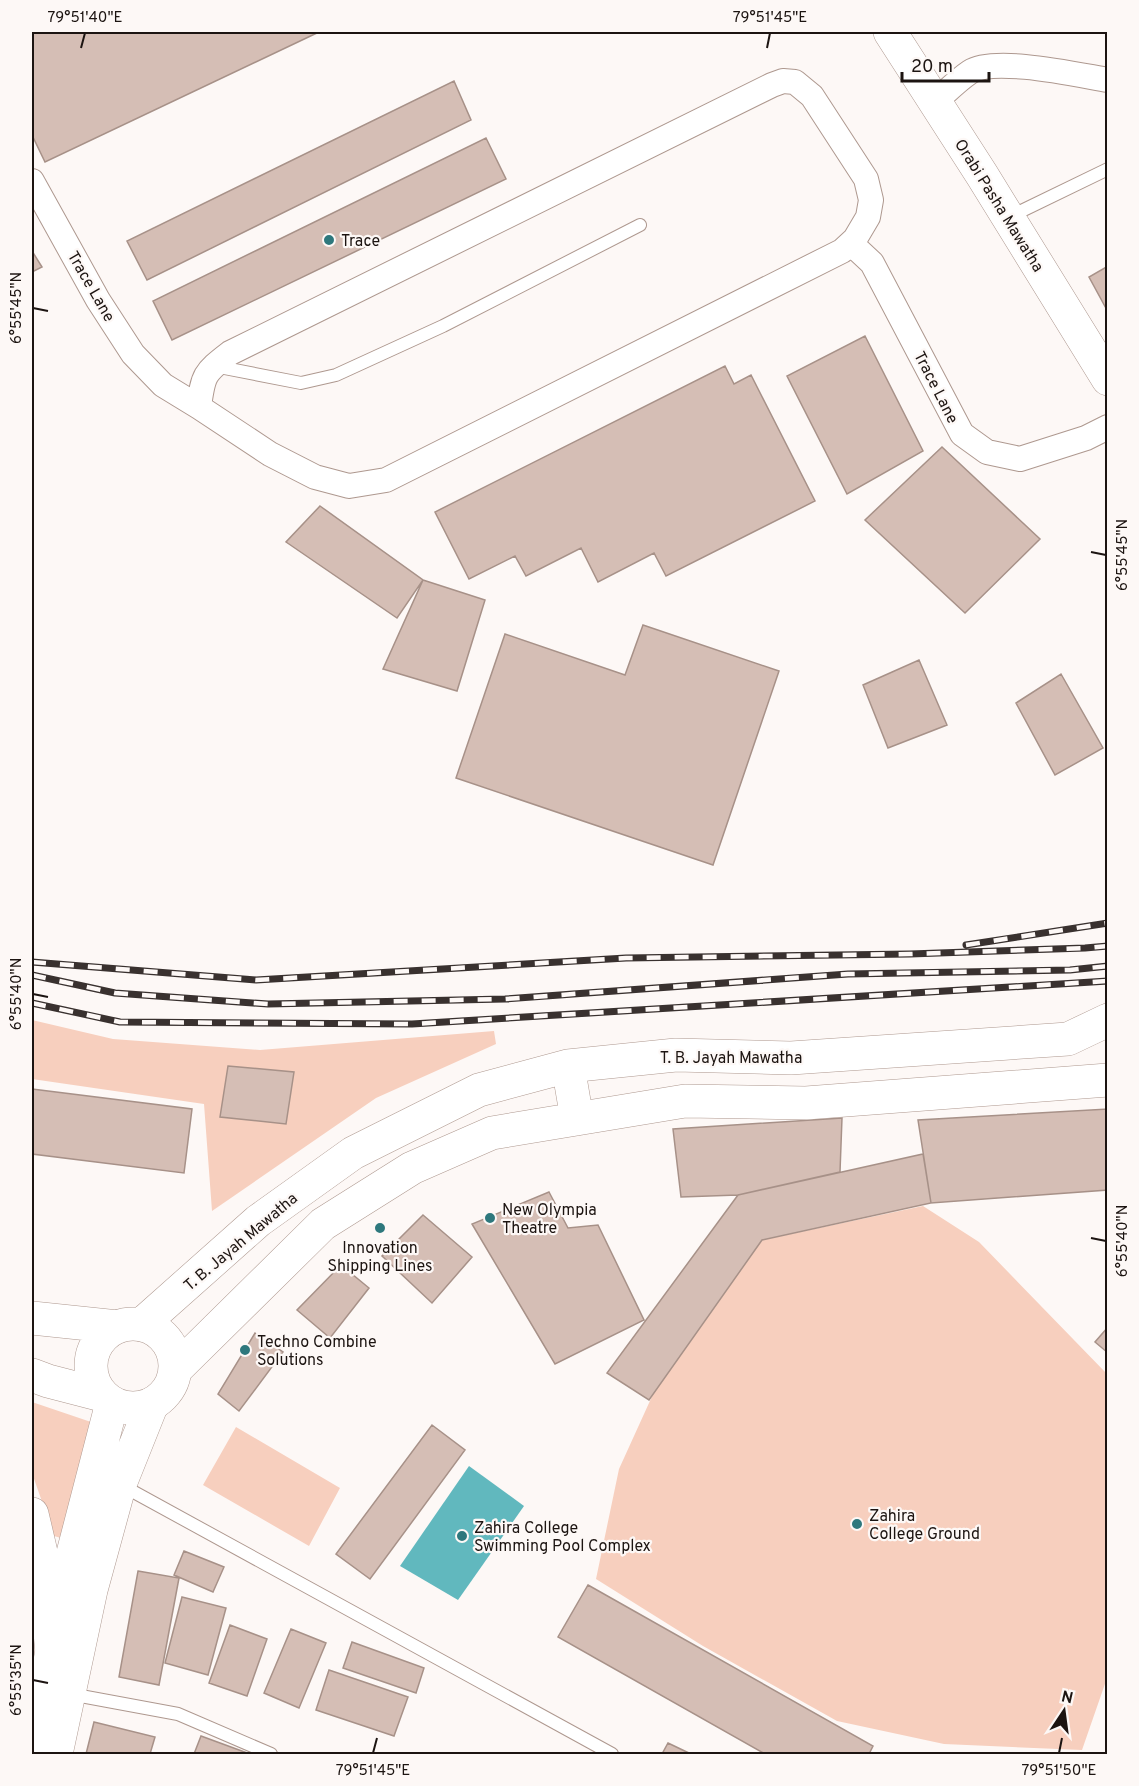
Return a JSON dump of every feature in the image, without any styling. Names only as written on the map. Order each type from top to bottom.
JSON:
[{"type":"main road","name":"Orabi Pasha Mawatha","points":[[890,32],[1008,217],[1107,379]]},
{"type":"main road","name":"T. B. Jayah Mawatha","points":[[130,1326],[258,1221],[353,1153],[479,1090],[568,1066],[676,1055],[791,1058],[1068,1039],[1107,1020]]},
{"type":"main road","points":[[568,1066],[577,1119]]},
{"type":"main road","points":[[175,1370],[322,1224],[412,1168],[492,1133],[685,1101],[806,1103],[1107,1080]]},
{"type":"main road","points":[[32,1318],[130,1326],[156,1331],[167,1341],[174,1355],[175,1370],[168,1390],[152,1404],[120,1484],[91,1590],[57,1755]]},
{"type":"main road","points":[[107,1399],[93,1381],[91,1365],[94,1349],[104,1336],[130,1326]]},
{"type":"main road","points":[[32,1375],[132,1408],[152,1404]]},
{"type":"main road","points":[[32,1755],[65,1584],[107,1399]]},
{"type":"main road","points":[[32,1514],[43,1561],[52,1653]]},
{"type":"street","points":[[935,102],[972,71],[996,65],[1047,70],[1107,80]]},
{"type":"street","points":[[199,407],[202,380],[213,366],[230,353],[783,81],[795,82],[812,96],[866,179],[871,200],[868,217],[848,246]]},
{"type":"street","name":"Trace Lane","points":[[32,181],[104,309],[133,354],[163,385],[270,454],[315,477],[349,486],[386,480],[848,246],[857,249],[872,262],[962,434],[987,452],[1020,459],[1086,438],[1107,427]]},
{"type":"lane","points":[[1008,217],[1107,169]]},
{"type":"lane","points":[[213,366],[301,383],[336,375],[443,326],[640,225]]},
{"type":"lane","points":[[120,1484],[612,1755]]},
{"type":"lane","points":[[69,1694],[178,1714],[272,1755]]},
{"type":"shaded area","points":[[32,1020],[113,1039],[260,1050],[494,1031],[496,1044],[376,1098],[212,1211],[204,1104],[32,1079]]},
{"type":"shaded area","name":"Zahira College Ground","points":[[923,1206],[979,1242],[1107,1374],[1107,1678],[1082,1750],[944,1744],[837,1721],[703,1646],[596,1579],[619,1469],[654,1392],[762,1240]]},
{"type":"shaded area","points":[[32,1402],[91,1422],[61,1538],[54,1536],[32,1473]]},
{"type":"shaded area","points":[[236,1427],[340,1488],[309,1546],[203,1485]]},
{"type":"water","name":"Zahira College Swimming Pool Complex","points":[[469,1466],[524,1506],[458,1600],[400,1566]]},
{"type":"building","points":[[32,32],[319,32],[45,162],[32,135]]},
{"type":"building","points":[[454,81],[471,120],[147,280],[127,241]]},
{"type":"building","name":"Trace","points":[[486,138],[506,179],[172,340],[153,301]]},
{"type":"building","points":[[32,251],[42,267],[32,272]]},
{"type":"building","points":[[1108,266],[1108,312],[1089,277]]},
{"type":"building","points":[[865,336],[923,451],[847,494],[787,376]]},
{"type":"building","points":[[725,366],[734,384],[751,375],[815,501],[666,576],[654,553],[598,582],[581,548],[526,576],[515,556],[469,579],[435,512]]},
{"type":"building","points":[[942,447],[1040,539],[965,613],[865,520]]},
{"type":"building","points":[[320,506],[423,580],[397,618],[286,542]]},
{"type":"building","points":[[423,580],[485,600],[457,691],[383,669]]},
{"type":"building","points":[[643,625],[779,671],[713,865],[456,778],[505,634],[625,675]]},
{"type":"building","points":[[919,660],[947,725],[888,748],[863,685]]},
{"type":"building","points":[[1061,674],[1103,748],[1055,775],[1016,703]]},
{"type":"building","points":[[228,1066],[294,1072],[286,1124],[220,1117]]},
{"type":"building","points":[[32,1089],[192,1109],[184,1173],[32,1154]]},
{"type":"building","points":[[1108,1109],[1108,1190],[931,1203],[918,1120]]},
{"type":"building","points":[[842,1118],[840,1172],[738,1195],[681,1197],[673,1129]]},
{"type":"building","points":[[923,1154],[931,1203],[762,1240],[649,1400],[607,1373],[738,1195]]},
{"type":"building","points":[[549,1192],[568,1228],[598,1225],[644,1320],[555,1364],[472,1224]]},
{"type":"building","points":[[423,1215],[472,1257],[432,1303],[382,1256]]},
{"type":"building","points":[[341,1265],[369,1288],[330,1338],[297,1310]]},
{"type":"building","points":[[1108,1327],[1108,1353],[1095,1342]]},
{"type":"building","points":[[255,1333],[283,1352],[239,1411],[218,1394]]},
{"type":"building","points":[[432,1425],[465,1450],[370,1579],[336,1554]]},
{"type":"building","points":[[184,1551],[224,1567],[213,1592],[174,1575]]},
{"type":"building","points":[[138,1571],[179,1578],[159,1685],[119,1677]]},
{"type":"building","points":[[588,1585],[873,1746],[869,1754],[765,1754],[558,1637]]},
{"type":"building","points":[[182,1597],[226,1608],[208,1675],[165,1663]]},
{"type":"building","points":[[230,1625],[267,1639],[247,1696],[209,1683]]},
{"type":"building","points":[[291,1629],[326,1643],[299,1708],[264,1693]]},
{"type":"building","points":[[352,1642],[424,1668],[416,1693],[343,1668]]},
{"type":"building","points":[[329,1670],[408,1697],[394,1736],[316,1710]]},
{"type":"building","points":[[94,1722],[155,1737],[150,1754],[86,1754]]},
{"type":"building","points":[[201,1736],[250,1754],[194,1754]]},
{"type":"building","points":[[668,1743],[691,1754],[662,1754]]},
{"type":"railway","points":[[966,945],[1108,923]]},
{"type":"railway","points":[[32,962],[256,980],[626,958],[910,954],[1108,946]]},
{"type":"railway","points":[[32,975],[115,993],[268,1004],[505,999],[848,974],[1070,970],[1108,966]]},
{"type":"railway","points":[[32,1003],[120,1022],[412,1024],[1108,981]]},
{"type":"place","name":"Trace","points":[[329,240]]},
{"type":"place","name":"New Olympia Theatre","points":[[490,1218]]},
{"type":"place","name":"Innovation Shipping Lines","points":[[380,1228]]},
{"type":"place","name":"Techno Combine Solutions","points":[[245,1350]]},
{"type":"place","name":"Zahira College Ground","points":[[857,1524]]},
{"type":"place","name":"Zahira College Swimming Pool Complex","points":[[462,1536]]}]
